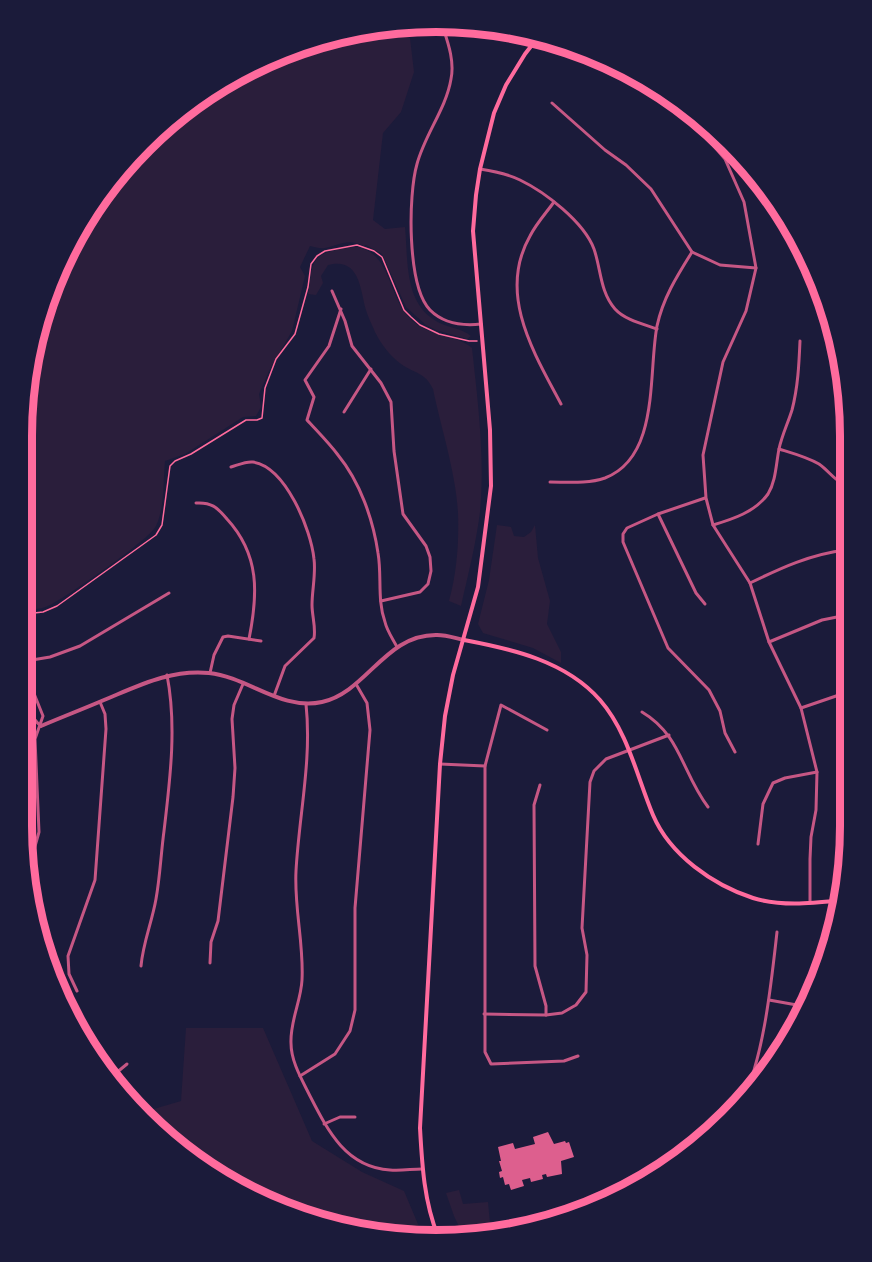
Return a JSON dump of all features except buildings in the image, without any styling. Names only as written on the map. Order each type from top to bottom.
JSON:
[{"type":"main road","points":[[436,1231],[432,1222],[422,1169],[420,1128],[440,764],[445,716],[453,675],[478,587],[491,486],[490,430],[473,231],[480,169],[494,113],[506,85],[533,43]]},
{"type":"main road","points":[[464,640],[505,648],[560,668],[586,686],[611,716],[628,749],[654,818],[667,838],[698,870],[753,898],[781,903],[834,901]]},
{"type":"street","points":[[444,32],[453,63],[452,79],[424,144],[413,186],[411,219],[416,279],[421,296],[430,310],[441,318],[468,326],[481,324]]},
{"type":"street","points":[[552,103],[651,189],[692,252],[720,265],[756,268]]},
{"type":"street","points":[[699,129],[725,159],[744,202],[756,268],[746,311],[723,362],[703,455],[706,498],[712,525],[750,583],[769,642],[801,708],[817,772],[816,810],[810,859],[810,903]]},
{"type":"street","points":[[480,169],[520,179],[554,202],[585,231],[594,248],[605,292],[614,308],[623,316],[657,329]]},
{"type":"street","points":[[554,202],[530,234],[522,251],[516,284],[526,336],[561,404]]},
{"type":"street","points":[[550,482],[591,481],[605,478],[632,459],[640,446],[653,382],[657,329],[662,307],[670,287],[692,252]]},
{"type":"street","points":[[332,291],[341,309],[352,346],[387,391],[391,402],[394,451],[403,514],[426,546],[430,557],[431,571],[425,589],[381,601]]},
{"type":"street","points":[[341,309],[330,346],[305,380],[314,397],[307,420],[339,455],[355,481],[369,516],[379,554],[381,601],[385,624],[398,647]]},
{"type":"street","points":[[712,525],[744,514],[768,493],[774,479],[779,449],[792,412],[799,373],[800,341]]},
{"type":"street","points":[[344,412],[371,369]]},
{"type":"street","points":[[779,449],[800,455],[820,465],[840,482]]},
{"type":"street","points":[[231,467],[246,462],[255,462],[266,466],[278,477],[293,499],[306,526],[315,560],[312,606],[314,638],[285,666],[274,696]]},
{"type":"street","points":[[706,498],[658,514],[627,528],[622,542],[668,648],[709,690],[720,711],[725,733],[735,752]]},
{"type":"street","points":[[196,503],[208,502],[218,508],[245,543],[254,569],[256,589],[249,639]]},
{"type":"street","points":[[658,514],[696,593],[705,604]]},
{"type":"street","points":[[750,583],[788,565],[827,552],[840,551]]},
{"type":"street","points":[[32,660],[50,657],[80,646],[169,593]]},
{"type":"street","points":[[769,642],[822,620],[840,617]]},
{"type":"street","points":[[32,856],[39,832],[35,739],[37,729],[41,726],[167,675],[190,672],[210,673],[291,703],[306,704],[334,698],[356,684],[374,665],[398,647],[425,636],[437,635],[464,640]]},
{"type":"street","points":[[210,673],[219,641],[223,637],[261,641]]},
{"type":"street","points":[[141,966],[142,947],[150,927],[156,897],[171,768],[172,697],[167,675]]},
{"type":"street","points":[[210,963],[211,942],[218,921],[233,797],[235,768],[232,719],[234,705],[243,684]]},
{"type":"street","points":[[300,1076],[335,1053],[350,1031],[355,1010],[355,908],[370,730],[367,703],[356,684]]},
{"type":"street","points":[[32,687],[44,716],[41,726]]},
{"type":"street","points":[[801,708],[839,695]]},
{"type":"street","points":[[77,991],[69,974],[68,956],[95,880],[106,729],[105,714],[100,702]]},
{"type":"street","points":[[306,704],[309,728],[308,752],[296,873],[302,982],[290,1044],[300,1076],[324,1124],[342,1149],[365,1164],[390,1170],[422,1169]]},
{"type":"street","points":[[547,730],[501,705],[486,766],[485,1052],[491,1064],[564,1061],[578,1056]]},
{"type":"street","points":[[642,712],[657,720],[669,735],[695,790],[708,807]]},
{"type":"street","points":[[32,718],[41,726]]},
{"type":"street","points":[[484,1014],[562,1013],[576,1005],[586,992],[587,955],[582,928],[590,782],[594,771],[606,759],[669,735]]},
{"type":"street","points":[[440,764],[486,766]]},
{"type":"street","points":[[758,844],[763,804],[773,783],[785,778],[817,772]]},
{"type":"street","points":[[540,786],[534,806],[535,966],[546,1006],[546,1015]]},
{"type":"street","points":[[750,1080],[769,1000],[777,932]]},
{"type":"street","points":[[769,1000],[799,1005]]},
{"type":"street","points":[[116,1073],[127,1064]]},
{"type":"street","points":[[324,1124],[340,1117],[355,1118]]},
{"type":"path","points":[[32,613],[43,612],[57,606],[156,535],[162,525],[170,466],[175,461],[191,454],[246,420],[262,418],[265,388],[276,359],[295,334],[308,287],[311,264],[325,251],[357,245],[374,251],[384,261],[404,310],[420,325],[447,336],[469,341],[483,341]]},
{"type":"shaded area","points":[[394,34],[410,38],[414,72],[401,112],[383,133],[373,220],[385,229],[405,227],[409,277],[417,301],[433,319],[471,336],[467,339],[426,325],[406,307],[382,254],[366,245],[349,242],[323,248],[310,246],[300,267],[305,276],[292,331],[269,371],[259,394],[261,407],[256,416],[243,417],[185,454],[165,461],[161,511],[156,526],[150,533],[108,567],[61,599],[49,606],[32,609],[32,410],[39,357],[62,281],[100,211],[132,169],[169,132],[211,100],[257,73],[306,53],[357,39]]},
{"type":"shaded area","points":[[358,247],[369,251],[383,266],[401,306],[415,323],[431,332],[457,339],[472,348],[482,471],[480,512],[461,606],[449,601],[457,557],[457,498],[433,389],[427,379],[401,364],[383,345],[369,318],[360,284],[353,270],[339,264],[328,265],[321,276],[323,283],[316,295],[308,294],[312,267],[319,257],[335,250]]},
{"type":"shaded area","points":[[497,525],[511,527],[514,536],[524,537],[535,525],[538,558],[550,601],[547,624],[561,652],[561,663],[533,648],[483,633],[478,624],[489,580]]},
{"type":"shaded area","points":[[186,1028],[263,1028],[312,1141],[362,1172],[404,1191],[421,1230],[383,1227],[331,1217],[257,1189],[190,1147],[149,1110],[181,1101]]},
{"type":"shaded area","points":[[459,1190],[463,1204],[488,1202],[490,1227],[461,1230],[446,1193]]}]
